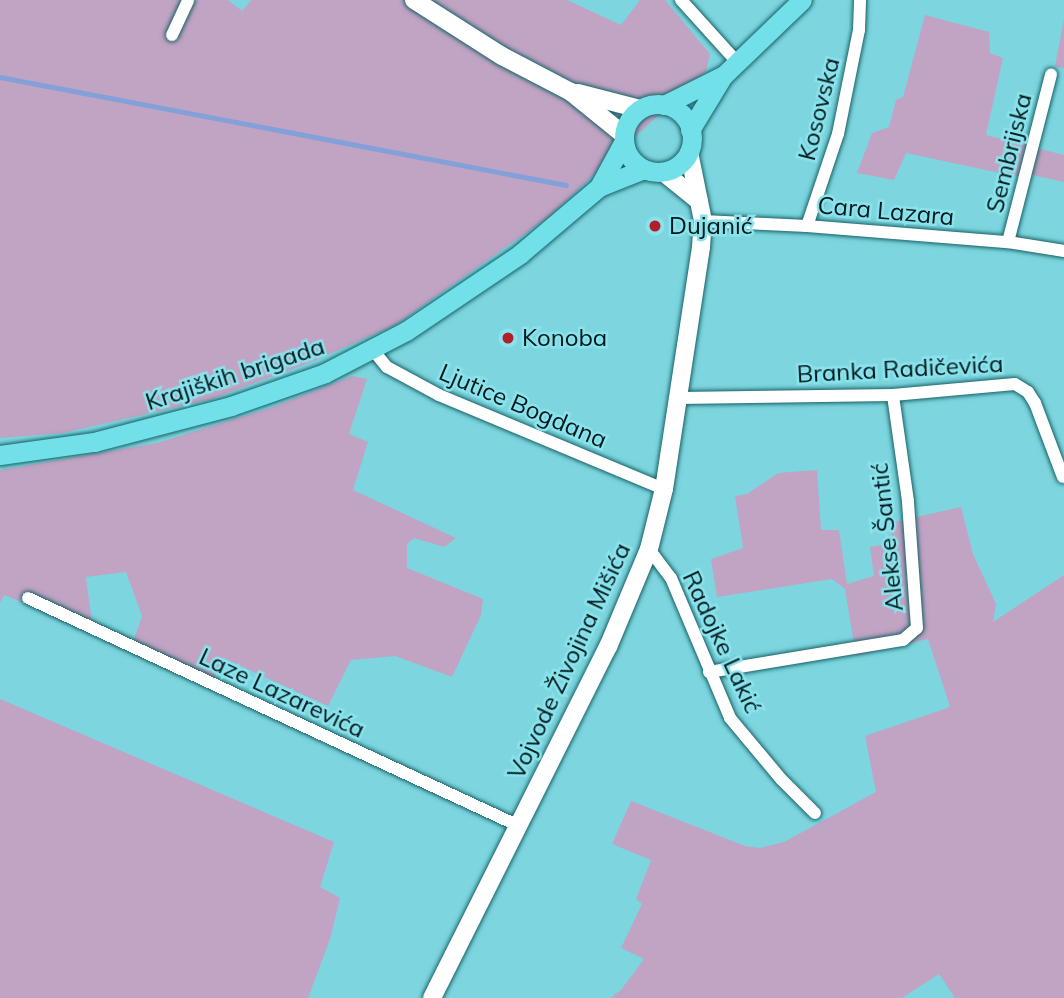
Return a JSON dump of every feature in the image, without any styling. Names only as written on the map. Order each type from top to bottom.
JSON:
[{"type":"main road","points":[[690,130],[731,69],[802,0]]},
{"type":"main road","points":[[664,105],[685,118],[690,130],[689,152],[679,164],[653,171],[630,158],[624,138],[632,116],[640,110],[664,105],[731,69]]},
{"type":"main road","name":"Krajiških brigada","points":[[0,455],[94,442],[231,406],[325,373],[373,350],[520,254],[599,187],[624,138]]},
{"type":"main road","name":"Krajiških brigada","points":[[599,187],[653,171]]},
{"type":"street","points":[[172,35],[188,0]]},
{"type":"street","points":[[414,0],[502,56],[571,92],[640,110]]},
{"type":"street","points":[[681,0],[731,69]]},
{"type":"street","name":"Kosovska","points":[[807,226],[838,134],[859,30],[860,0]]},
{"type":"street","name":"Sembrijska","points":[[1008,242],[1051,74]]},
{"type":"street","points":[[571,92],[624,138]]},
{"type":"street","name":"Vojvode Živojina Mišića","points":[[432,998],[613,636],[649,549],[664,489],[679,398],[703,221],[689,152]]},
{"type":"street","points":[[653,171],[699,201]]},
{"type":"street","name":"Cara Lazara","points":[[703,221],[807,226],[1008,242],[1064,251]]},
{"type":"street","name":"Ljutice Bogdana","points":[[373,350],[387,367],[439,395],[664,489]]},
{"type":"street","name":"Branka Radičevića","points":[[679,398],[893,395],[1015,384],[1028,392],[1035,403],[1063,477]]},
{"type":"street","name":"Alekse Šantić","points":[[709,672],[903,640],[917,628],[908,500],[893,395]]},
{"type":"street","name":"Radojke Lakić","points":[[649,549],[671,578],[730,718],[781,779],[815,813]]},
{"type":"street","name":"Laze Lazarevića","points":[[28,598],[519,826]]},
{"type":"shaded area","points":[[0,0],[228,0],[242,11],[251,0],[567,0],[621,25],[640,0],[665,0],[710,54],[706,71],[550,216],[397,324],[314,361],[212,399],[63,433],[0,438]]},
{"type":"shaded area","points":[[925,15],[989,32],[990,53],[1003,58],[986,135],[1064,155],[1064,182],[1028,174],[1014,176],[906,153],[894,180],[857,173],[872,133],[889,127],[896,100],[903,97]]},
{"type":"shaded area","points":[[1064,19],[1064,68],[1055,66]]},
{"type":"shaded area","points":[[352,376],[367,379],[349,434],[368,442],[353,490],[456,538],[444,547],[414,538],[407,544],[407,568],[483,599],[481,615],[452,677],[395,656],[351,660],[328,706],[223,658],[214,680],[131,648],[142,616],[126,572],[86,577],[93,631],[4,595],[0,603],[0,470],[157,443],[270,408]]},
{"type":"shaded area","points":[[817,470],[821,530],[839,530],[847,584],[874,576],[870,547],[893,543],[890,523],[961,507],[973,554],[996,604],[993,622],[1064,575],[1064,998],[955,998],[939,974],[902,998],[610,998],[621,990],[644,959],[621,948],[642,904],[636,899],[651,860],[612,844],[631,801],[745,846],[760,848],[784,842],[876,792],[865,736],[950,707],[928,639],[856,656],[845,589],[832,579],[717,597],[711,559],[743,548],[735,496],[747,494],[778,473]]},
{"type":"shaded area","points":[[0,699],[334,842],[320,887],[340,898],[330,939],[308,998],[0,998]]},
{"type":"waterway","points":[[0,77],[566,185]]},
{"type":"place","name":"Dujanić","points":[[655,226]]},
{"type":"place","name":"Konoba","points":[[508,338]]}]
